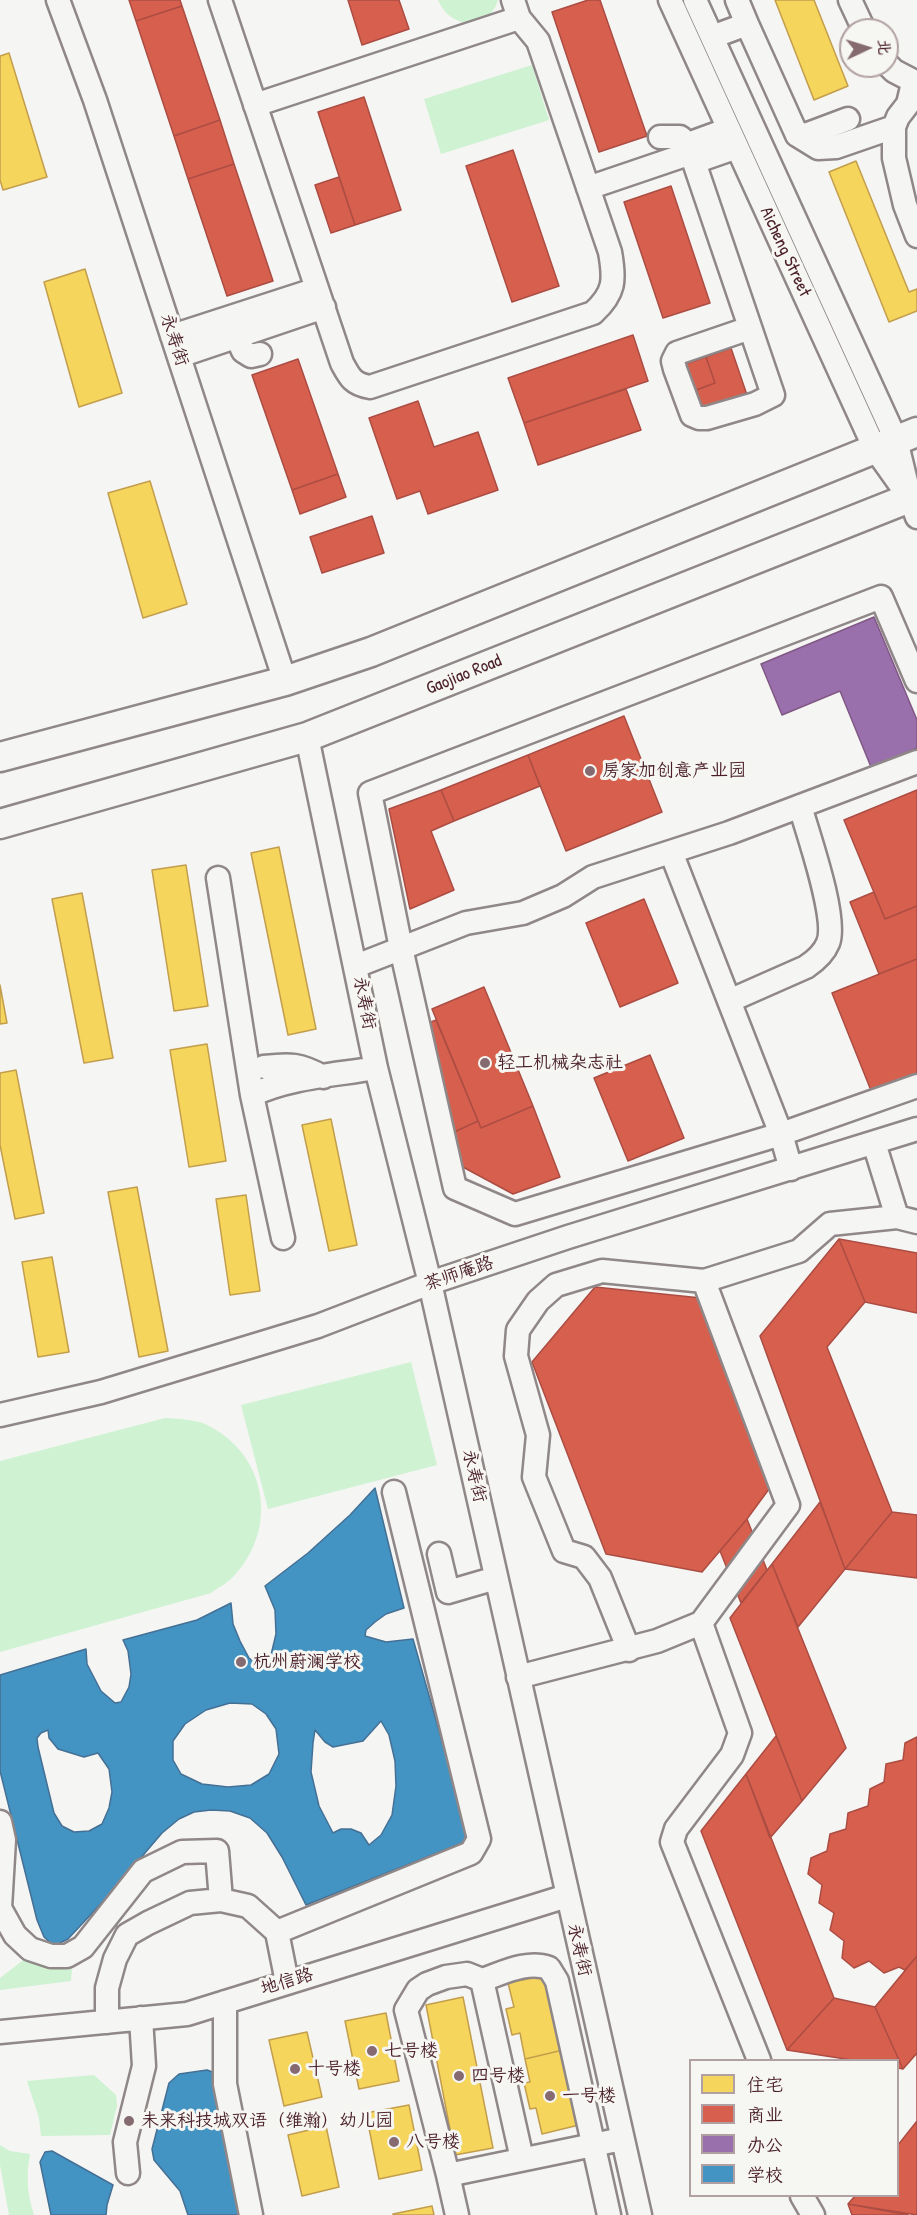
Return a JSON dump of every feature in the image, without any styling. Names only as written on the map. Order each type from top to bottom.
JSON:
[{"type":"main road","points":[[0,757],[285,681],[371,652],[896,440]]},
{"type":"main road","name":"Gaojiao Road","points":[[0,824],[307,737],[914,504]]},
{"type":"street","name":"永寿街","points":[[58,0],[95,100],[285,681]]},
{"type":"street","points":[[220,0],[255,105],[320,298],[347,372],[359,385],[370,387],[593,313],[604,303],[611,290],[614,275],[610,252],[538,41],[516,9],[255,105]]},
{"type":"street","name":"Aicheng Street","points":[[670,0],[733,138],[896,440]]},
{"type":"street","name":"Aicheng Street","points":[[695,0],[896,440],[914,504]]},
{"type":"street","points":[[737,0],[797,135],[818,148],[836,147],[894,127]]},
{"type":"street","points":[[850,0],[858,18]]},
{"type":"street","points":[[712,37],[747,24]]},
{"type":"street","points":[[899,72],[915,83],[908,104],[894,127],[894,158],[905,205],[917,236]]},
{"type":"street","points":[[797,135],[808,134],[849,119]]},
{"type":"street","points":[[660,137],[680,136],[691,153],[773,395],[755,404],[707,418],[692,415],[675,369],[674,361],[677,353],[750,328]]},
{"type":"street","points":[[588,188],[733,138]]},
{"type":"street","points":[[176,346],[320,298]]},
{"type":"street","points":[[176,346],[237,337],[320,298]]},
{"type":"street","points":[[237,337],[243,351],[251,356],[260,354]]},
{"type":"street","points":[[917,681],[881,597],[370,793],[401,948],[455,1188],[515,1214],[781,1134],[917,1086]]},
{"type":"street","name":"永寿街","points":[[307,737],[357,966],[376,1068],[430,1283],[621,2139],[640,2215]]},
{"type":"street","points":[[357,966],[466,923],[523,913],[563,896],[593,877],[671,852],[917,762]]},
{"type":"street","points":[[729,1001],[806,967],[816,960],[828,943],[830,918],[800,806]]},
{"type":"street","points":[[671,852],[781,1134],[791,1169]]},
{"type":"street","points":[[218,878],[252,1095],[283,1238]]},
{"type":"street","points":[[264,1067],[287,1065],[305,1067],[323,1077]]},
{"type":"street","points":[[252,1095],[262,1090],[376,1068]]},
{"type":"street","name":"茶师庵路","points":[[0,1415],[102,1392],[295,1333],[430,1283],[568,1237],[917,1129]]},
{"type":"street","points":[[628,1650],[600,1578],[584,1557],[564,1551],[534,1477],[538,1435],[516,1356],[518,1330],[538,1301],[556,1285],[602,1271],[704,1281],[799,1251],[830,1224],[907,1220],[874,1143]]},
{"type":"street","points":[[518,1677],[628,1650],[701,1623],[788,1505],[704,1281]]},
{"type":"street","points":[[277,1932],[471,1853],[479,1839],[394,1492]]},
{"type":"street","points":[[439,1554],[448,1592]]},
{"type":"street","points":[[420,1598],[496,1578]]},
{"type":"street","points":[[701,1623],[740,1733],[732,1755],[676,1829],[672,1842],[758,2059]]},
{"type":"street","points":[[0,1822],[4,1840],[0,1908],[15,1935],[30,1949],[51,1956],[67,1956],[83,1947],[143,1871],[182,1852],[217,1851],[221,1900]]},
{"type":"street","name":"地信路","points":[[0,2032],[187,2014],[567,1896]]},
{"type":"street","points":[[107,2022],[107,1988],[115,1959],[127,1935],[190,1903],[221,1900],[248,1906],[277,1932],[287,1982]]},
{"type":"street","points":[[457,2215],[406,2010],[418,1990],[446,1977],[467,1974],[482,1980],[516,1968],[538,1964],[549,1968],[557,1981],[609,2215]]},
{"type":"street","points":[[482,1980],[522,2159]]},
{"type":"street","points":[[225,2002],[225,2084],[251,2215]]},
{"type":"street","points":[[128,2173],[125,2142],[144,2066],[141,2018]]},
{"type":"street","points":[[448,2175],[621,2139]]},
{"type":"street","points":[[803,2197],[813,2215]]},
{"type":"green space","points":[[438,0],[498,0],[493,11],[486,18],[469,23],[451,17]]},
{"type":"green space","points":[[532,65],[549,120],[441,154],[424,99]]},
{"type":"green space","points":[[411,1362],[437,1465],[268,1509],[241,1405]]},
{"type":"green space","points":[[165,1418],[206,1424],[230,1440],[245,1457],[255,1476],[260,1496],[261,1517],[257,1538],[247,1558],[233,1577],[211,1593],[0,1652],[0,1461]]},
{"type":"green space","points":[[26,1958],[72,1967],[71,1981],[0,1990],[0,1978]]},
{"type":"green space","points":[[94,2075],[116,2095],[117,2106],[110,2135],[41,2136],[39,2118],[27,2081]]},
{"type":"green space","points":[[0,2145],[10,2151],[30,2154],[28,2184],[34,2215],[9,2215],[0,2165]]},
{"type":"building: 住宅","points":[[775,0],[814,0],[839,63],[839,78],[845,78],[848,86],[814,100]]},
{"type":"building: 住宅","points":[[9,53],[47,177],[3,190],[0,180],[0,56]]},
{"type":"building: 住宅","points":[[856,161],[909,292],[917,289],[917,311],[889,322],[829,172]]},
{"type":"building: 住宅","points":[[85,269],[122,393],[79,407],[44,282]]},
{"type":"building: 住宅","points":[[150,481],[187,604],[143,618],[108,493]]},
{"type":"building: 住宅","points":[[279,847],[316,1029],[288,1035],[251,853]]},
{"type":"building: 住宅","points":[[186,865],[208,1006],[174,1011],[152,870]]},
{"type":"building: 住宅","points":[[82,893],[113,1058],[84,1063],[52,899]]},
{"type":"building: 住宅","points":[[0,985],[7,1023],[0,1024]]},
{"type":"building: 住宅","points":[[207,1044],[226,1161],[189,1167],[170,1050]]},
{"type":"building: 住宅","points":[[16,1070],[44,1213],[15,1219],[0,1145],[0,1073]]},
{"type":"building: 住宅","points":[[331,1119],[357,1245],[329,1251],[302,1125]]},
{"type":"building: 住宅","points":[[137,1187],[168,1351],[139,1357],[108,1192]]},
{"type":"building: 住宅","points":[[246,1195],[260,1291],[230,1295],[216,1199]]},
{"type":"building: 住宅","points":[[52,1257],[69,1352],[38,1357],[22,1262]]},
{"type":"building: 住宅","points":[[546,1975],[563,2050],[525,2059],[520,2033],[512,2035],[506,2009],[514,2007],[508,1983]]},
{"type":"building: 住宅","name":"四号楼","points":[[463,1997],[493,2148],[455,2155],[426,2005]]},
{"type":"building: 住宅","name":"七号楼","points":[[386,2013],[399,2081],[359,2089],[345,2021]]},
{"type":"building: 住宅","name":"十号楼","points":[[307,2032],[322,2097],[284,2106],[269,2040]]},
{"type":"building: 住宅","name":"一号楼","points":[[563,2050],[579,2125],[542,2134],[536,2108],[530,2109],[524,2083],[530,2082],[525,2059]]},
{"type":"building: 住宅","name":"八号楼","points":[[409,2105],[422,2170],[379,2179],[366,2113]]},
{"type":"building: 住宅","points":[[326,2126],[339,2187],[302,2196],[288,2135]]},
{"type":"building: 住宅","points":[[432,2206],[434,2215],[393,2215],[393,2214]]},
{"type":"building: 商业","points":[[129,0],[180,0],[182,6],[136,21]]},
{"type":"building: 商业","points":[[348,0],[399,0],[409,29],[362,45]]},
{"type":"building: 商业","points":[[588,0],[600,0],[647,136],[599,152],[552,12]]},
{"type":"building: 商业","points":[[182,6],[220,120],[174,136],[136,21]]},
{"type":"building: 商业","points":[[364,97],[401,210],[355,225],[318,112]]},
{"type":"building: 商业","points":[[220,120],[234,164],[188,179],[174,136]]},
{"type":"building: 商业","points":[[513,150],[559,286],[512,302],[466,166]]},
{"type":"building: 商业","points":[[234,164],[273,281],[227,296],[188,179]]},
{"type":"building: 商业","points":[[339,177],[355,225],[331,233],[315,185]]},
{"type":"building: 商业","points":[[671,186],[710,303],[663,318],[624,202]]},
{"type":"building: 商业","points":[[633,335],[648,381],[524,423],[508,378]]},
{"type":"building: 商业","points":[[731,348],[747,395],[698,412],[691,392],[715,383],[706,357]]},
{"type":"building: 商业","points":[[706,357],[715,383],[691,392],[682,365]]},
{"type":"building: 商业","points":[[298,359],[338,474],[292,490],[252,375]]},
{"type":"building: 商业","points":[[626,389],[641,430],[538,465],[524,423]]},
{"type":"building: 商业","points":[[418,401],[434,447],[478,432],[498,490],[428,514],[420,491],[397,499],[369,418]]},
{"type":"building: 商业","points":[[338,474],[346,497],[300,514],[292,490]]},
{"type":"building: 商业","points":[[372,516],[384,553],[322,573],[310,537]]},
{"type":"building: 商业","name":"房家加创意产业园","points":[[624,716],[662,812],[566,851],[528,755]]},
{"type":"building: 商业","points":[[528,755],[540,786],[454,821],[441,790]]},
{"type":"building: 商业","points":[[441,790],[454,821],[431,831],[454,890],[410,909],[389,809]]},
{"type":"building: 商业","points":[[917,790],[917,906],[885,919],[844,820]]},
{"type":"building: 商业","points":[[874,892],[885,919],[917,906],[917,959],[879,974],[850,902]]},
{"type":"building: 商业","points":[[644,899],[678,983],[620,1007],[586,923]]},
{"type":"building: 商业","points":[[917,959],[917,1075],[872,1093],[832,993]]},
{"type":"building: 商业","name":"轻工机械杂志社","points":[[484,987],[533,1106],[481,1128],[432,1009]]},
{"type":"building: 商业","points":[[436,1020],[478,1121],[452,1133],[426,1024]]},
{"type":"building: 商业","points":[[650,1055],[684,1138],[628,1161],[594,1078]]},
{"type":"building: 商业","points":[[533,1106],[560,1177],[513,1194],[461,1166],[452,1133],[478,1121],[481,1128]]},
{"type":"building: 商业","points":[[839,1239],[865,1302],[827,1347],[892,1512],[845,1569],[760,1336]]},
{"type":"building: 商业","points":[[839,1239],[917,1253],[917,1313],[865,1302]]},
{"type":"building: 商业","points":[[595,1287],[701,1298],[769,1489],[702,1572],[606,1554],[532,1362]]},
{"type":"building: 商业","points":[[820,1502],[845,1569],[798,1627],[772,1564]]},
{"type":"building: 商业","points":[[892,1512],[917,1515],[917,1578],[845,1569]]},
{"type":"building: 商业","points":[[747,1519],[767,1570],[741,1603],[720,1551]]},
{"type":"building: 商业","points":[[772,1564],[846,1748],[802,1801],[730,1618]]},
{"type":"building: 商业","points":[[776,1736],[802,1801],[770,1838],[746,1774]]},
{"type":"building: 商业","points":[[917,1737],[917,1956],[905,1970],[899,1967],[884,1973],[869,1961],[854,1968],[842,1958],[844,1941],[830,1930],[834,1913],[819,1903],[822,1885],[808,1874],[811,1858],[827,1851],[830,1834],[846,1829],[848,1813],[868,1806],[870,1789],[884,1782],[886,1764],[903,1760],[905,1743]]},
{"type":"building: 商业","points":[[746,1774],[834,1998],[787,2050],[701,1831]]},
{"type":"building: 商业","points":[[917,1956],[917,2053],[903,2069],[899,2059],[875,2007]]},
{"type":"building: 商业","points":[[834,1998],[875,2007],[898,2059],[846,2059],[787,2050]]},
{"type":"building: 商业","points":[[917,2053],[917,2121],[899,2144],[899,2068],[903,2069]]},
{"type":"building: 商业","points":[[917,2053],[917,2121],[899,2144],[899,2068],[903,2069]]},
{"type":"building: 商业","points":[[917,2121],[917,2215],[848,2204],[854,2197],[899,2197],[899,2144]]},
{"type":"building: 商业","points":[[848,2204],[908,2215],[852,2215]]},
{"type":"building: 办公","points":[[874,617],[917,720],[917,748],[871,767],[840,691],[782,715],[761,664]]},
{"type":"building: 学校","points":[[375,1488],[404,1608],[386,1614],[366,1630],[365,1636],[386,1642],[413,1639],[470,1840],[306,1905],[267,1833],[250,1818],[230,1811],[194,1812],[179,1819],[162,1833],[68,1939],[54,1946],[44,1937],[37,1920],[0,1771],[0,1675],[86,1649],[87,1664],[101,1691],[115,1703],[121,1702],[129,1687],[131,1674],[128,1651],[123,1640],[197,1620],[231,1603],[233,1624],[249,1658],[259,1665],[264,1664],[270,1659],[276,1634],[275,1610],[265,1586],[308,1553],[350,1515]],"holes":[[[230,1703],[252,1704],[266,1714],[276,1729],[279,1754],[269,1774],[251,1785],[228,1787],[202,1784],[181,1774],[173,1760],[173,1741],[185,1724],[206,1710]],[[381,1721],[389,1735],[395,1761],[396,1786],[392,1815],[381,1835],[369,1845],[361,1833],[351,1829],[341,1829],[333,1833],[319,1806],[311,1772],[315,1730],[325,1742],[333,1747],[363,1741]],[[48,1730],[49,1738],[58,1749],[84,1757],[98,1753],[109,1769],[112,1792],[109,1808],[102,1824],[89,1831],[74,1832],[62,1826],[54,1813],[38,1747],[37,1738]]]},
{"type":"building: 学校","points":[[207,2070],[215,2073],[243,2215],[188,2215],[180,2191],[154,2160],[152,2149],[169,2083],[179,2074]]},
{"type":"building: 学校","points":[[52,2151],[113,2185],[106,2215],[51,2215],[40,2162],[45,2152]]},
{"type":"place","name":"房家加创意产业园","points":[[590,771]]},
{"type":"place","name":"轻工机械杂志社","points":[[485,1063]]},
{"type":"place","name":"杭州蔚澜学校","points":[[241,1662]]},
{"type":"place","name":"七号楼","points":[[372,2051]]},
{"type":"place","name":"十号楼","points":[[295,2069]]},
{"type":"place","name":"四号楼","points":[[459,2076]]},
{"type":"place","name":"一号楼","points":[[550,2096]]},
{"type":"place","name":"未来科技城双语（维瀚）幼儿园","points":[[129,2121]]},
{"type":"place","name":"八号楼","points":[[394,2142]]}]
